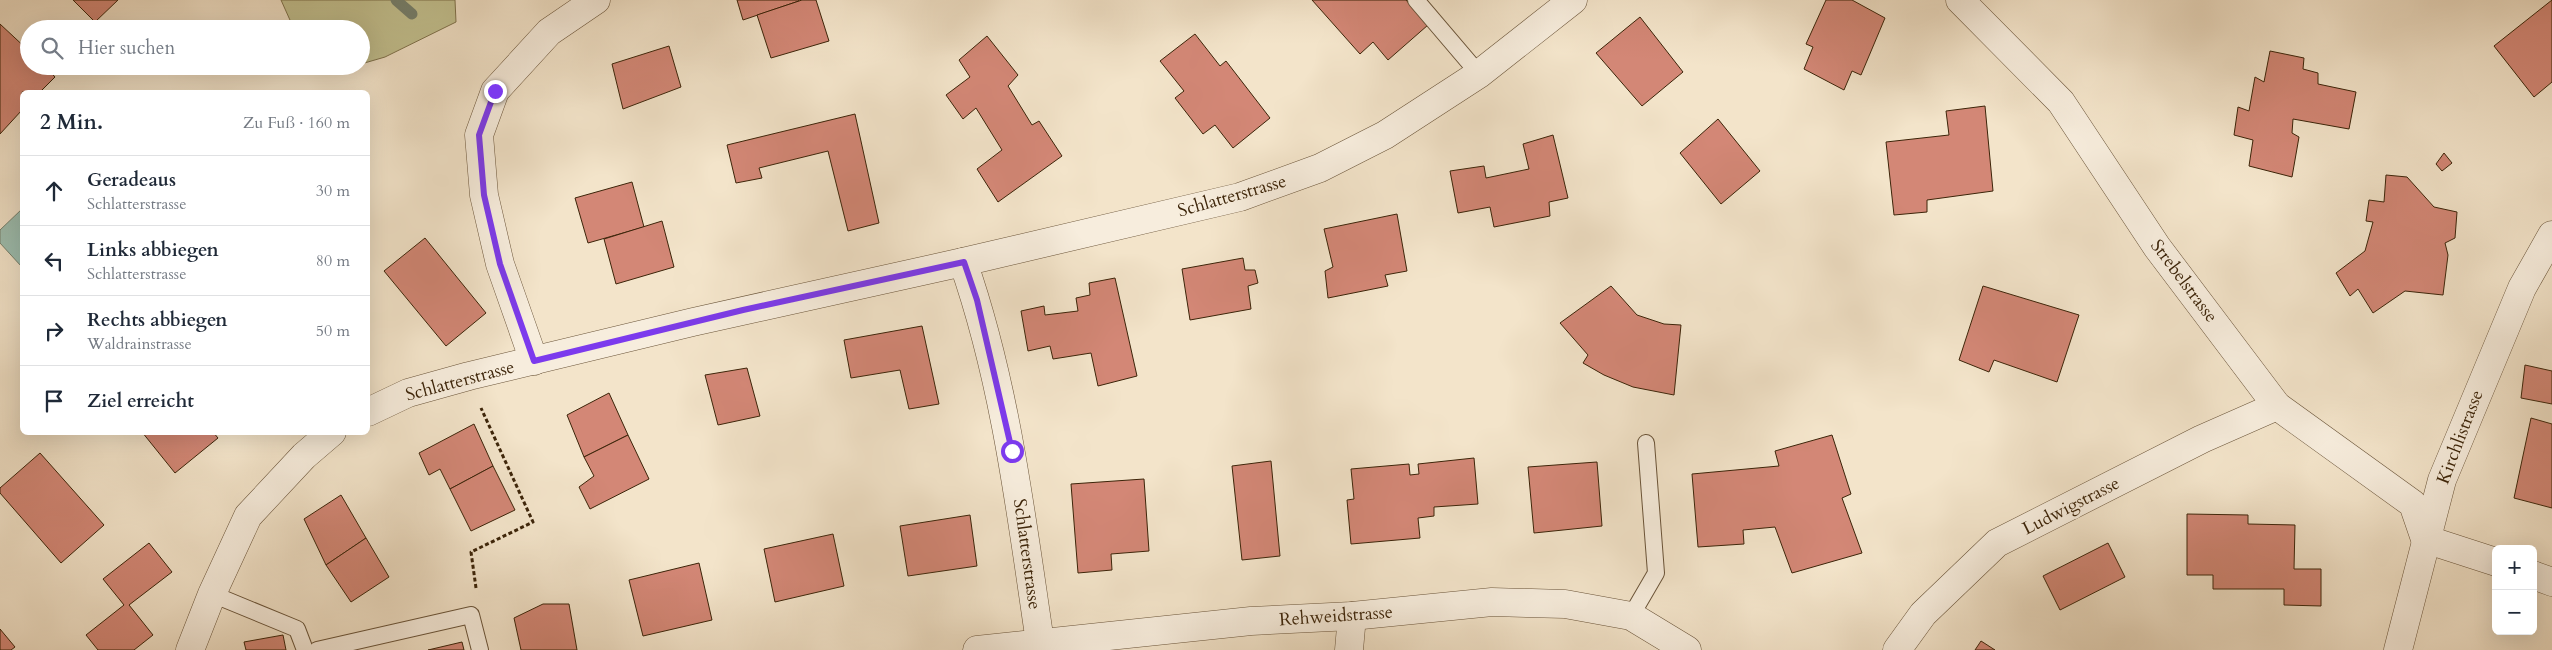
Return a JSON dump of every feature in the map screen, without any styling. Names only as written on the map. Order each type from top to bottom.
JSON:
[{"type":"street","points":[[534,361],[500,264],[484,195],[479,135],[495,91],[550,32],[596,0]]},
{"type":"street","name":"Schlatterstrasse","points":[[370,411],[408,393],[534,361],[743,310],[964,262],[1240,197],[1302,175],[1385,135],[1479,74],[1573,0]]},
{"type":"street","name":"Strebelstrasse","points":[[1960,0],[2061,102],[2156,248],[2277,406],[2413,504],[2425,539]]},
{"type":"street","name":"Kirchlistrasse","points":[[2398,650],[2425,539],[2442,480],[2484,374],[2522,288],[2552,235]]},
{"type":"street","name":"Schlatterstrasse","points":[[964,262],[977,300],[1012,451],[1040,642]]},
{"type":"street","name":"Ludwigstrasse","points":[[1897,650],[1923,614],[1997,543],[2202,439],[2277,406]]},
{"type":"street","points":[[190,650],[212,594],[248,516],[298,462],[329,435]]},
{"type":"street","points":[[2425,539],[2492,561]]},
{"type":"street","points":[[2537,576],[2552,582]]},
{"type":"street","name":"Rehweidstrasse","points":[[977,650],[1251,621],[1352,616],[1492,602],[1565,604],[1631,616],[1686,650]]},
{"type":"street","points":[[1349,650],[1352,616]]},
{"type":"lane","points":[[1416,0],[1479,74]]},
{"type":"lane","points":[[1631,616],[1656,573],[1646,443]]},
{"type":"lane","points":[[212,594],[296,629],[305,650]]},
{"type":"lane","points":[[317,650],[471,614],[480,650]]},
{"type":"path","points":[[471,614],[478,601],[471,552],[533,522],[482,408]]},
{"type":"shaded area","points":[[281,0],[455,0],[456,22],[385,57],[370,61],[370,20],[290,20]]},
{"type":"shaded area","points":[[20,211],[20,265],[0,243],[0,230]]},
{"type":"building","points":[[73,0],[118,0],[97,20],[93,20]]},
{"type":"building","points":[[737,0],[799,0],[799,1],[743,20]]},
{"type":"building","points":[[802,0],[816,0],[829,41],[771,58],[757,15]]},
{"type":"building","points":[[1312,0],[1406,0],[1428,25],[1388,60],[1373,42],[1360,54]]},
{"type":"building","points":[[1826,0],[1852,0],[1885,18],[1861,75],[1852,71],[1844,90],[1804,69],[1813,47],[1806,44]]},
{"type":"building","points":[[2552,0],[2552,82],[2534,97],[2494,46]]},
{"type":"building","points":[[1640,17],[1683,72],[1642,106],[1596,53]]},
{"type":"building","points":[[0,24],[20,43],[20,75],[53,75],[55,77],[42,90],[20,90],[20,112],[0,134]]},
{"type":"building","points":[[1195,34],[1220,66],[1226,61],[1270,118],[1233,148],[1215,125],[1203,134],[1175,98],[1184,91],[1160,61]]},
{"type":"building","points":[[987,36],[1018,75],[1008,86],[1032,125],[1039,121],[1062,156],[998,202],[977,169],[1002,150],[976,108],[963,119],[946,95],[970,77],[959,60]]},
{"type":"building","points":[[669,46],[681,87],[623,109],[612,64]]},
{"type":"building","points":[[2270,51],[2304,58],[2303,69],[2318,73],[2318,84],[2356,92],[2349,129],[2293,119],[2292,133],[2299,137],[2292,177],[2249,166],[2253,140],[2234,135],[2238,107],[2249,111],[2255,77],[2264,82]]},
{"type":"building","points":[[1985,106],[1993,191],[1927,200],[1927,212],[1894,215],[1886,142],[1949,135],[1946,111]]},
{"type":"building","points":[[855,114],[879,223],[848,231],[828,151],[759,168],[762,178],[736,183],[727,145]]},
{"type":"building","points":[[1718,119],[1760,171],[1721,204],[1680,153]]},
{"type":"building","points":[[1553,135],[1568,198],[1549,202],[1550,216],[1494,227],[1490,207],[1458,213],[1450,171],[1484,166],[1486,178],[1529,169],[1523,144]]},
{"type":"building","points":[[2444,153],[2452,163],[2442,171],[2436,164]]},
{"type":"building","points":[[2386,175],[2407,177],[2434,207],[2457,212],[2455,238],[2445,243],[2448,255],[2443,295],[2405,291],[2373,313],[2358,289],[2350,296],[2336,273],[2365,251],[2373,222],[2366,221],[2369,200],[2384,202]]},
{"type":"building","points":[[632,182],[644,227],[588,243],[575,198]]},
{"type":"building","points":[[1397,214],[1407,271],[1385,275],[1388,286],[1328,298],[1325,271],[1333,267],[1324,229]]},
{"type":"building","points":[[662,221],[674,267],[616,284],[604,239]]},
{"type":"building","points":[[425,238],[486,313],[446,346],[384,271]]},
{"type":"building","points":[[1243,258],[1245,270],[1255,270],[1258,283],[1248,286],[1251,309],[1190,320],[1182,269]]},
{"type":"building","points":[[1115,278],[1137,376],[1098,386],[1091,353],[1053,359],[1050,346],[1028,351],[1021,311],[1044,306],[1045,315],[1078,311],[1076,298],[1090,295],[1089,283]]},
{"type":"building","points":[[1611,286],[1637,315],[1664,324],[1681,325],[1674,395],[1633,387],[1604,375],[1583,363],[1588,355],[1560,323]]},
{"type":"building","points":[[1983,286],[2079,315],[2057,382],[1994,360],[1989,372],[1959,360]]},
{"type":"building","points":[[922,326],[939,404],[909,409],[900,370],[851,378],[844,340]]},
{"type":"building","points":[[2525,365],[2552,371],[2552,404],[2521,398]]},
{"type":"building","points":[[747,368],[760,416],[718,425],[705,375]]},
{"type":"building","points":[[609,393],[628,435],[584,457],[567,415]]},
{"type":"building","points":[[2531,418],[2552,424],[2552,508],[2514,498]]},
{"type":"building","points":[[474,424],[493,466],[450,489],[440,469],[429,475],[419,453]]},
{"type":"building","points":[[144,435],[216,435],[218,438],[175,473]]},
{"type":"building","points":[[628,435],[649,479],[590,509],[579,487],[594,476],[584,457]]},
{"type":"building","points":[[1832,435],[1851,494],[1842,498],[1862,553],[1792,573],[1775,527],[1743,530],[1744,544],[1698,547],[1692,474],[1779,466],[1775,451]]},
{"type":"building","points":[[40,453],[104,525],[61,563],[0,493],[0,488]]},
{"type":"building","points":[[1474,458],[1478,504],[1434,507],[1434,516],[1418,518],[1420,538],[1351,544],[1347,500],[1354,499],[1351,469],[1409,464],[1410,475],[1419,474],[1418,464]]},
{"type":"building","points":[[1271,461],[1280,556],[1242,560],[1232,466]]},
{"type":"building","points":[[1597,462],[1602,526],[1534,533],[1528,467]]},
{"type":"building","points":[[493,466],[515,510],[471,531],[450,489]]},
{"type":"building","points":[[1144,479],[1149,551],[1111,554],[1112,570],[1078,573],[1071,484]]},
{"type":"building","points":[[341,495],[366,538],[326,565],[304,519]]},
{"type":"building","points":[[2187,514],[2248,515],[2248,524],[2295,525],[2294,569],[2321,569],[2321,606],[2284,605],[2284,589],[2213,589],[2213,575],[2187,575]]},
{"type":"building","points":[[970,515],[977,566],[908,576],[900,526]]},
{"type":"building","points":[[833,534],[844,586],[775,602],[764,549]]},
{"type":"building","points":[[366,538],[389,577],[351,602],[326,565]]},
{"type":"building","points":[[149,543],[172,572],[129,605],[153,635],[134,650],[98,650],[86,635],[124,605],[103,579]]},
{"type":"building","points":[[2108,543],[2125,577],[2060,610],[2043,576]]},
{"type":"building","points":[[699,563],[712,620],[643,636],[629,580]]},
{"type":"building","points":[[543,604],[569,604],[577,650],[521,650],[514,618]]},
{"type":"building","points":[[0,629],[15,647],[11,650],[0,650]]},
{"type":"building","points":[[283,635],[286,650],[246,650],[244,642]]},
{"type":"building","points":[[1981,641],[1995,650],[1975,650]]},
{"type":"building","points":[[462,642],[464,650],[428,650]]},
{"type":"waterway","points":[[396,0],[412,14]]},
{"type":"route","points":[[495,91],[479,135],[484,195],[500,264],[534,361],[743,310],[964,262],[977,300],[1012,451]]}]
